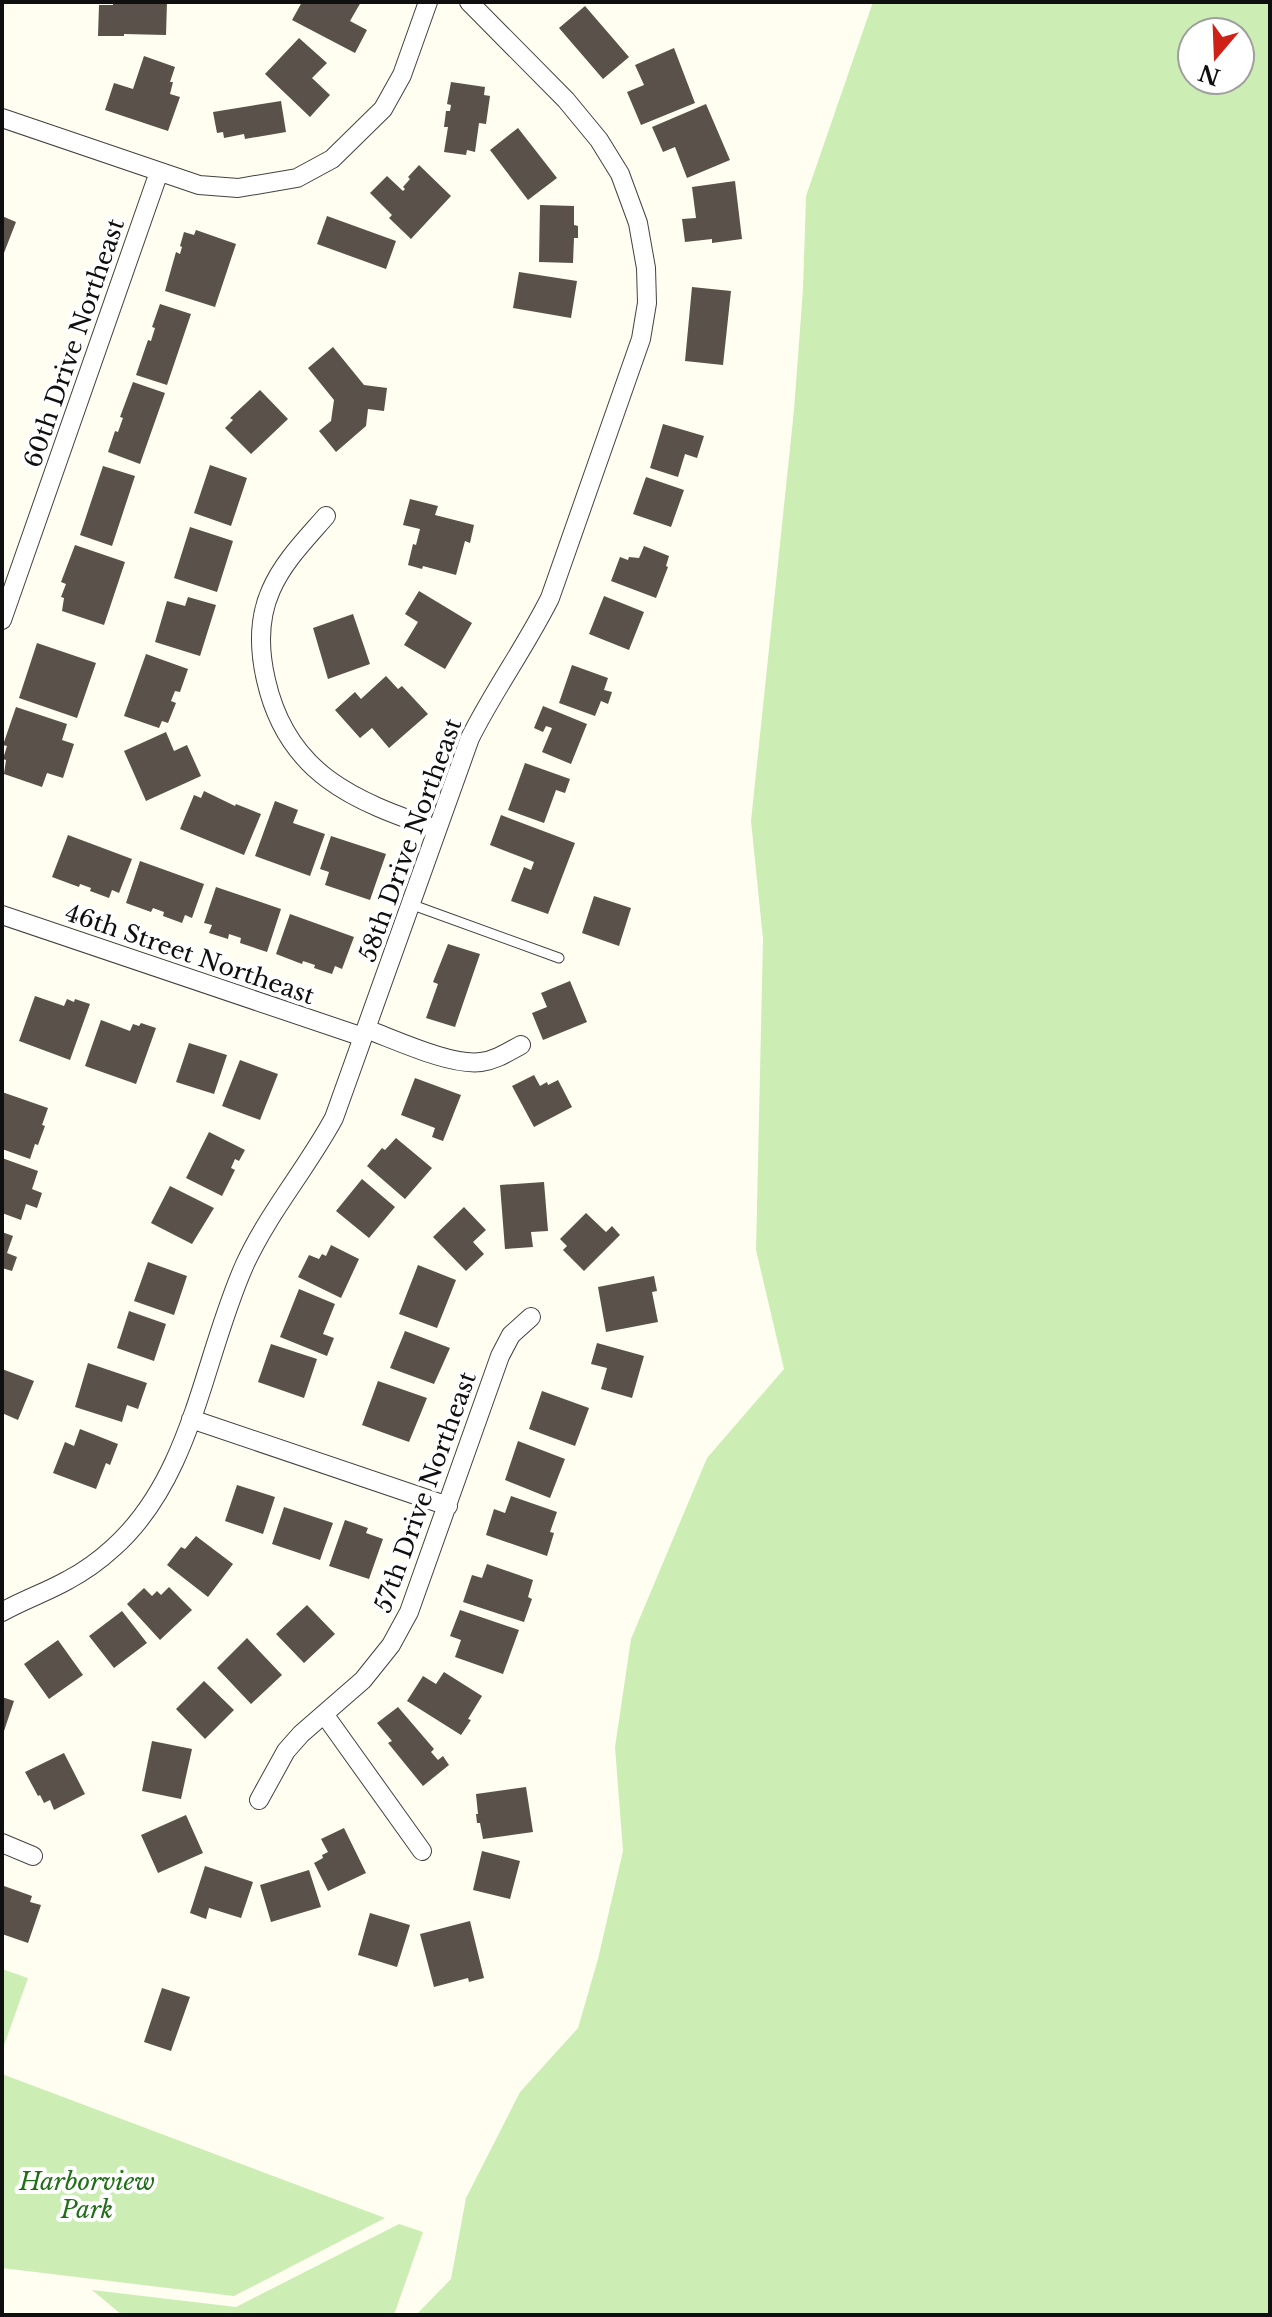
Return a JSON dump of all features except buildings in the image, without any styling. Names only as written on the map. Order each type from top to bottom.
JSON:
[{"type":"street","points":[[2,118],[199,185],[238,188],[297,178],[332,159],[383,109],[402,75],[428,2]]},
{"type":"street","name":"58th Drive Northeast","points":[[2,1612],[70,1580],[111,1550],[137,1525],[161,1491],[191,1419],[244,1266],[274,1210],[319,1146],[334,1118],[465,750],[482,714],[550,598],[641,339],[647,303],[646,268],[638,223],[620,174],[599,140],[566,100],[469,2]]},
{"type":"street","name":"60th Drive Northeast","points":[[2,620],[159,172]]},
{"type":"street","points":[[326,516],[297,550],[271,589],[262,618],[261,658],[270,700],[284,733],[315,771],[349,794],[387,812],[436,829]]},
{"type":"street","name":"46th Street Northeast","points":[[2,915],[453,1060],[468,1063],[498,1058],[521,1045]]},
{"type":"street","name":"57th Drive Northeast","points":[[259,1800],[286,1751],[363,1680],[391,1645],[409,1612],[500,1356],[511,1335],[531,1317]]},
{"type":"street","points":[[191,1419],[448,1506]]},
{"type":"street","points":[[324,1714],[422,1851]]},
{"type":"street","points":[[2,1843],[33,1856]]},
{"type":"lane","points":[[410,904],[559,958]]},
{"type":"green space","points":[[873,2],[1270,2],[1270,2315],[416,2315],[451,2279],[466,2198],[520,2092],[578,2028],[623,1851],[615,1747],[631,1639],[707,1458],[784,1369],[756,1250],[763,939],[751,821],[794,410],[806,196]]},
{"type":"green space","points":[[2,1969],[28,1978],[2,2051]]},
{"type":"green space","name":"Harborview Park","points":[[2,2074],[385,2218],[234,2296],[2,2268]]},
{"type":"green space","name":"Harborview Park","points":[[399,2224],[423,2232],[394,2315],[122,2315],[92,2290],[236,2307]]}]
